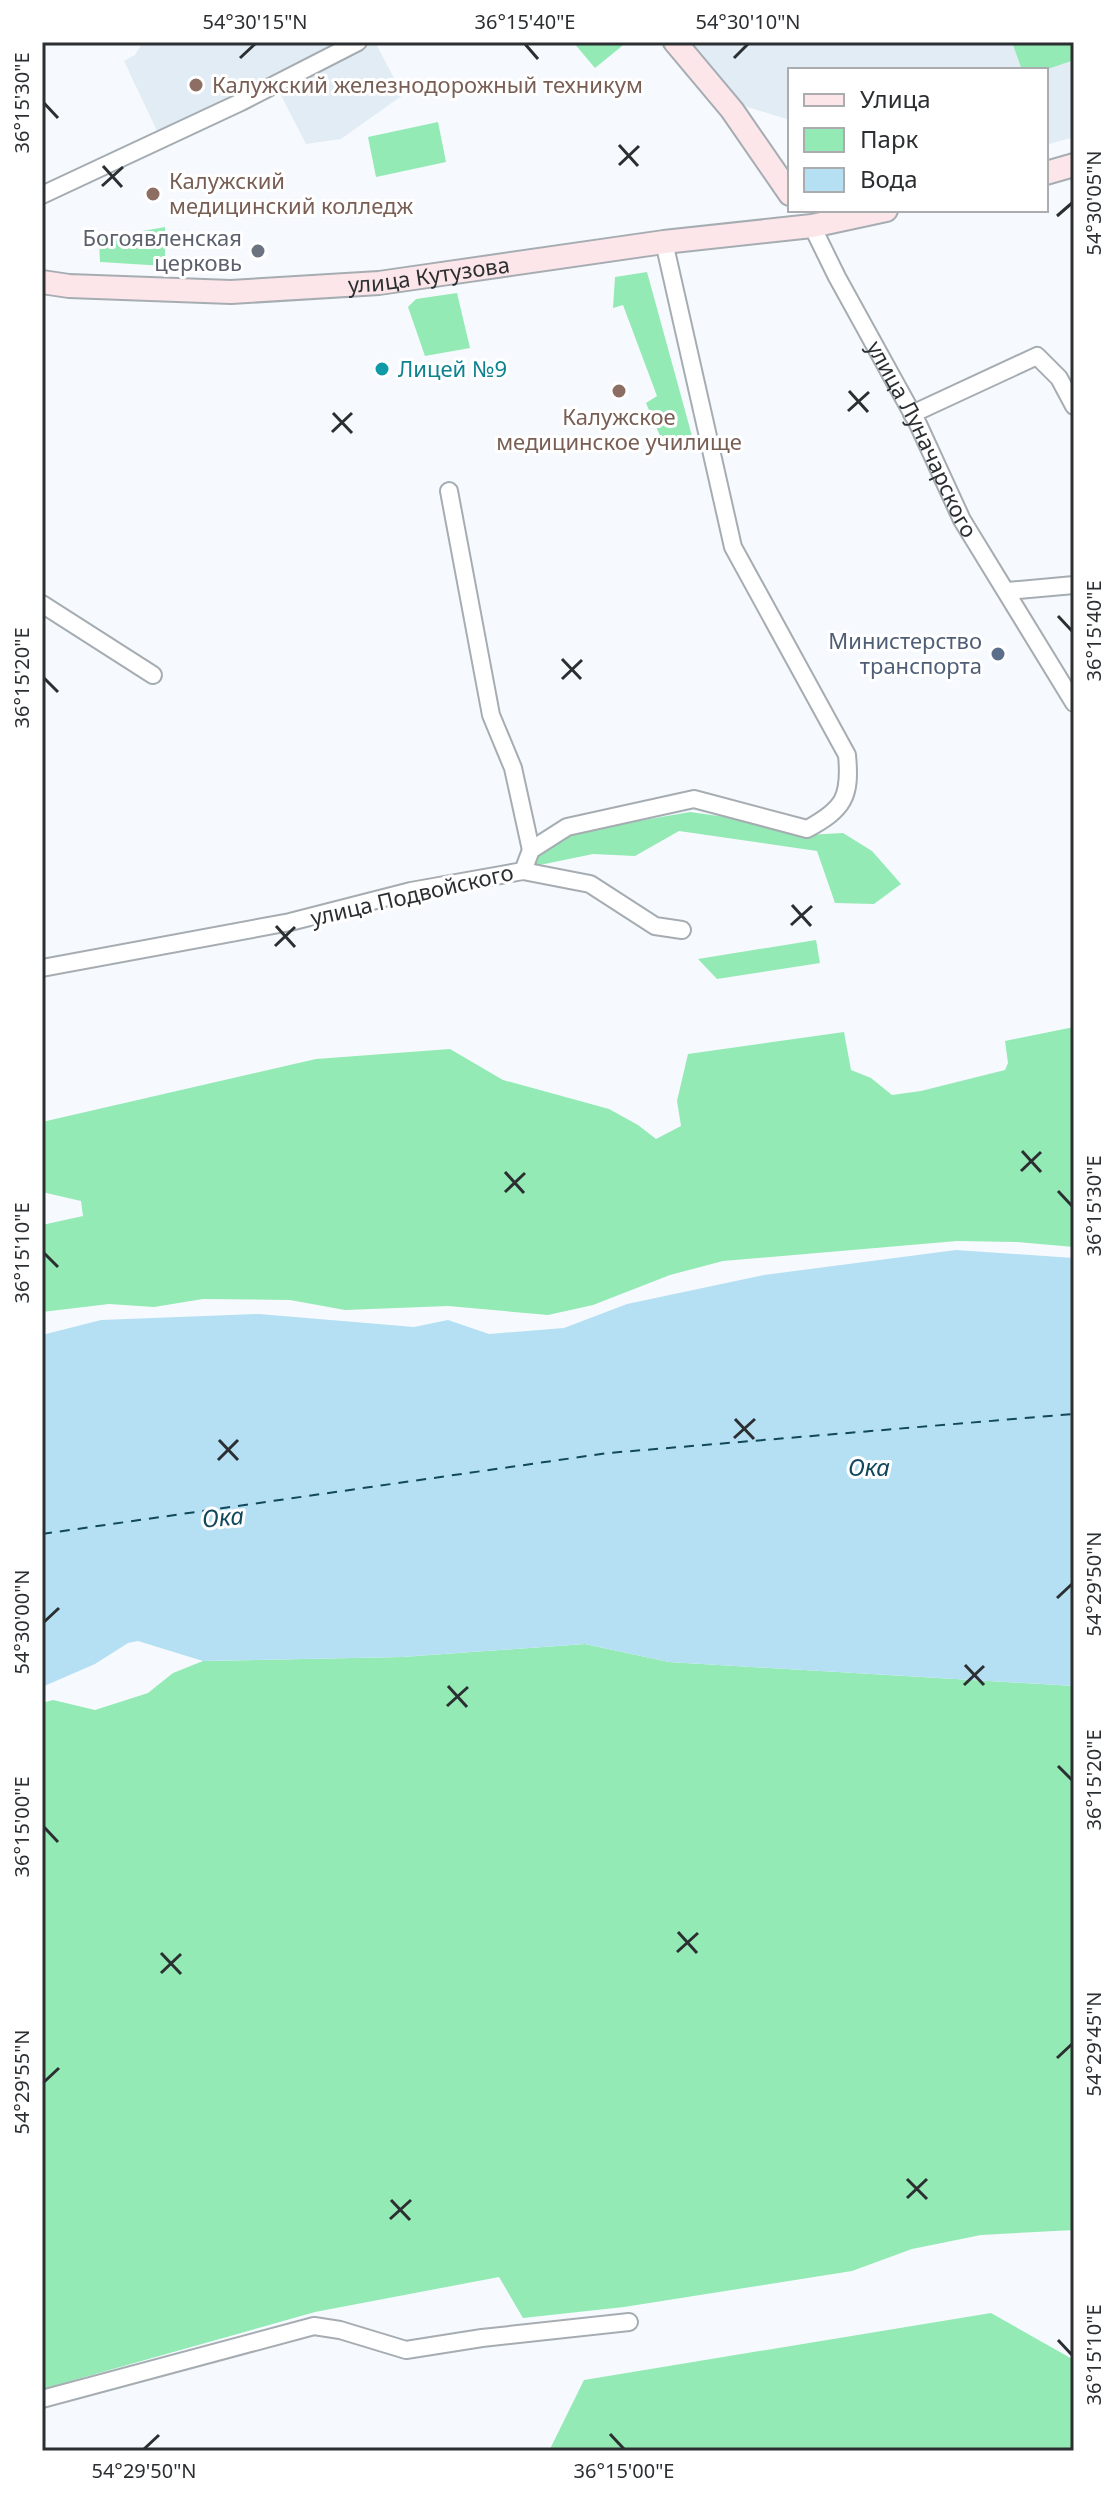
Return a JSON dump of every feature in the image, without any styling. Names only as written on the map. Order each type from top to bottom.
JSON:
[{"type":"main road","points":[[675,42],[732,110],[788,191]]},
{"type":"main road","points":[[1048,172],[1074,165]]},
{"type":"main road","name":"улица Кутузова","points":[[42,282],[69,286],[231,292],[379,283],[806,218],[866,212]]},
{"type":"street","points":[[42,195],[241,102],[358,42]]},
{"type":"street","name":"улица Луначарского","points":[[806,218],[912,414],[962,520],[1074,703]]},
{"type":"street","name":"улица Подвойского","points":[[42,968],[290,922],[411,891],[523,871],[531,850],[567,827],[694,799],[807,829],[828,818],[843,804],[849,780],[847,755],[733,547],[664,242]]},
{"type":"street","points":[[912,414],[1037,356],[1059,378],[1074,406]]},
{"type":"street","points":[[449,491],[491,715],[513,768],[531,850]]},
{"type":"street","points":[[1007,591],[1074,585]]},
{"type":"street","points":[[42,604],[153,675]]},
{"type":"street","points":[[523,871],[590,884],[655,926],[682,930]]},
{"type":"street","points":[[42,2399],[314,2326],[340,2330],[406,2350],[482,2338],[629,2322]]},
{"type":"shaded area","name":"Калужский железнодорожный техникум","points":[[143,42],[375,42],[403,95],[341,139],[306,144],[272,78],[158,133],[124,61],[135,55]]},
{"type":"shaded area","points":[[685,42],[1074,42],[1074,137],[1048,144],[1048,68],[788,68],[788,119],[734,103]]},
{"type":"green space","points":[[573,42],[627,42],[595,68]]},
{"type":"green space","points":[[1012,42],[1074,42],[1074,60],[1048,69],[1021,68]]},
{"type":"green space","points":[[438,122],[446,162],[376,177],[368,137]]},
{"type":"green space","points":[[165,227],[165,266],[100,262],[99,239]]},
{"type":"green space","points":[[647,272],[692,436],[663,443],[646,403],[657,396],[623,305],[613,308],[615,277]]},
{"type":"green space","points":[[457,293],[470,348],[425,356],[408,307],[416,299]]},
{"type":"green space","points":[[690,812],[733,818],[805,835],[843,833],[872,851],[901,884],[874,904],[835,903],[817,851],[679,831],[635,856],[593,854],[530,867],[536,855],[569,833]]},
{"type":"green space","points":[[816,940],[820,963],[717,979],[698,959]]},
{"type":"green space","points":[[1074,1027],[1074,1247],[957,1241],[723,1261],[670,1275],[593,1305],[548,1315],[448,1306],[345,1310],[290,1300],[203,1299],[154,1307],[109,1304],[42,1312],[42,1225],[83,1216],[81,1201],[42,1192],[42,1122],[316,1059],[450,1049],[503,1080],[609,1109],[656,1139],[681,1126],[677,1101],[688,1054],[844,1032],[851,1070],[871,1078],[892,1095],[1005,1070],[1008,1063],[1005,1041]]},
{"type":"green space","points":[[585,1644],[669,1662],[1074,1686],[1074,2230],[981,2235],[912,2249],[852,2271],[624,2307],[523,2318],[499,2277],[315,2312],[42,2389],[42,1703],[53,1700],[95,1710],[148,1693],[173,1673],[203,1661],[402,1657]]},
{"type":"green space","points":[[991,2313],[1074,2360],[1074,2451],[549,2451],[584,2380]]},
{"type":"water","name":"Ока","points":[[956,1250],[1074,1258],[1074,1686],[669,1662],[585,1644],[402,1657],[203,1661],[138,1641],[128,1643],[95,1664],[42,1687],[42,1335],[101,1320],[259,1314],[414,1327],[448,1320],[489,1334],[564,1328],[627,1304],[764,1275]]},
{"type":"ferry route","points":[[42,1534],[608,1453],[1074,1414]]},
{"type":"place","name":"Калужский железнодорожный техникум","points":[[196,85]]},
{"type":"place","name":"Калужский медицинский колледж","points":[[153,194]]},
{"type":"place","name":"Богоявленская церковь","points":[[258,251]]},
{"type":"place","name":"Лицей №9","points":[[382,369]]},
{"type":"place","name":"Калужское медицинское училище","points":[[619,391]]},
{"type":"place","name":"Министерство транспорта","points":[[998,654]]}]
